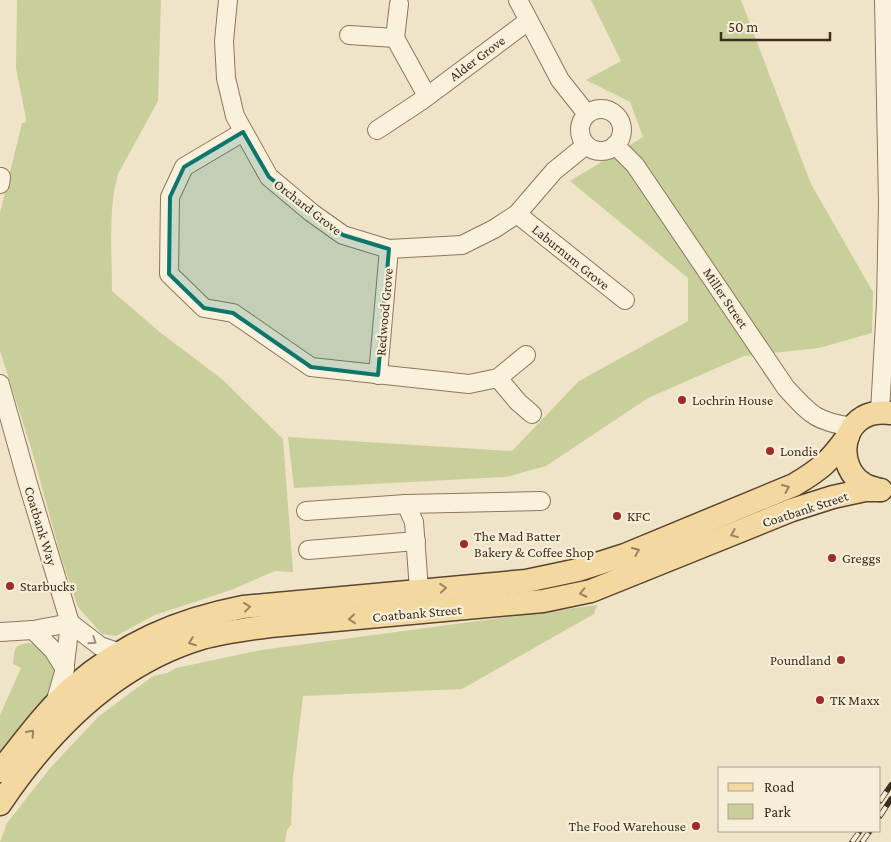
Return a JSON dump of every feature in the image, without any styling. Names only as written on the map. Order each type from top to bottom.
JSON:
[{"type":"main road","name":"Coatbank Street","points":[[0,771],[54,706],[72,688],[120,653],[144,638],[170,626],[217,612],[243,607],[526,581],[578,570],[625,556],[794,485],[818,471],[832,458],[859,420],[868,414],[886,412]]},
{"type":"main road","points":[[850,432],[845,455],[850,471],[860,482],[867,486],[886,490]]},
{"type":"main road","name":"Coatbank Street","points":[[0,804],[40,750],[70,718],[96,695],[134,668],[201,639],[227,632],[270,626],[543,601],[591,591],[792,510],[832,497],[865,490],[886,490]]},
{"type":"street","name":"Orchard Grove","points":[[228,0],[224,41],[226,78],[235,116],[269,177],[312,213],[343,235],[389,249],[462,244],[517,214],[554,172],[586,144]]},
{"type":"street","points":[[518,0],[560,80],[587,114]]},
{"type":"street","points":[[884,0],[888,203],[886,412]]},
{"type":"street","points":[[399,4],[395,38],[427,96]]},
{"type":"street","name":"Alder Grove","points":[[377,130],[427,96],[528,20]]},
{"type":"street","points":[[349,35],[395,38]]},
{"type":"street","points":[[600,109],[614,113],[622,126],[620,140],[606,150],[600,151],[590,148],[586,144],[580,133],[583,120],[587,114],[600,109]]},
{"type":"street","name":"Redwood Grove","points":[[243,132],[184,167],[170,197],[169,274],[204,308],[233,313],[310,367],[469,384],[498,378],[526,355]]},
{"type":"street","name":"Miller Street","points":[[615,145],[635,165],[786,388],[806,410],[819,419],[850,432]]},
{"type":"street","name":"Laburnum Grove","points":[[517,214],[626,300]]},
{"type":"street","name":"Redwood Grove","points":[[378,375],[389,249]]},
{"type":"street","points":[[498,378],[518,402],[532,414]]},
{"type":"street","name":"Coatbank Way","points":[[0,384],[70,623],[64,669],[54,706]]},
{"type":"street","points":[[306,511],[406,504],[541,501]]},
{"type":"street","name":"Coatbank Street","points":[[406,504],[414,522],[419,590]]},
{"type":"street","points":[[308,550],[416,541]]},
{"type":"street","points":[[0,632],[33,630],[70,623],[100,646],[120,653]]},
{"type":"street","points":[[33,630],[53,650],[64,669]]},
{"type":"highlighted area","points":[[243,132],[269,177],[343,235],[389,249],[378,375],[311,367],[233,313],[204,308],[169,274],[170,197],[184,167]]},
{"type":"green space","points":[[17,0],[161,0],[158,101],[118,174],[115,187],[111,232],[112,291],[161,333],[223,380],[283,439],[293,572],[275,571],[231,590],[155,615],[116,636],[102,634],[78,607],[61,557],[32,451],[0,351],[0,213],[22,123],[25,123],[26,119],[16,68]]},
{"type":"green space","points":[[591,0],[741,0],[811,184],[873,292],[872,333],[819,348],[744,356],[648,398],[546,466],[506,477],[294,488],[288,437],[512,451],[579,381],[688,321],[688,278],[570,181],[643,137],[630,102],[586,80],[621,61]]},
{"type":"green space","points":[[597,605],[594,614],[462,689],[303,696],[293,778],[291,825],[287,830],[285,842],[0,842],[7,823],[51,767],[98,717],[153,676],[167,673],[176,668],[261,650]]},
{"type":"green space","points":[[29,643],[44,651],[53,663],[55,679],[53,687],[47,700],[0,756],[0,715],[21,668],[13,664],[14,652],[20,645]]},
{"type":"railway","points":[[881,800],[891,785]]},
{"type":"railway","points":[[881,814],[891,799]]},
{"type":"railway","points":[[852,842],[859,832]]},
{"type":"railway","points":[[862,842],[869,832]]},
{"type":"place","name":"Lochrin House","points":[[682,400]]},
{"type":"place","name":"Londis","points":[[770,451]]},
{"type":"place","name":"KFC","points":[[617,516]]},
{"type":"place","name":"The Mad Batter Bakery & Coffee Shop","points":[[464,544]]},
{"type":"place","name":"Greggs","points":[[832,558]]},
{"type":"place","name":"Starbucks","points":[[10,586]]},
{"type":"place","name":"Poundland","points":[[841,660]]},
{"type":"place","name":"TK Maxx","points":[[820,700]]},
{"type":"place","name":"The Food Warehouse","points":[[696,826]]}]
